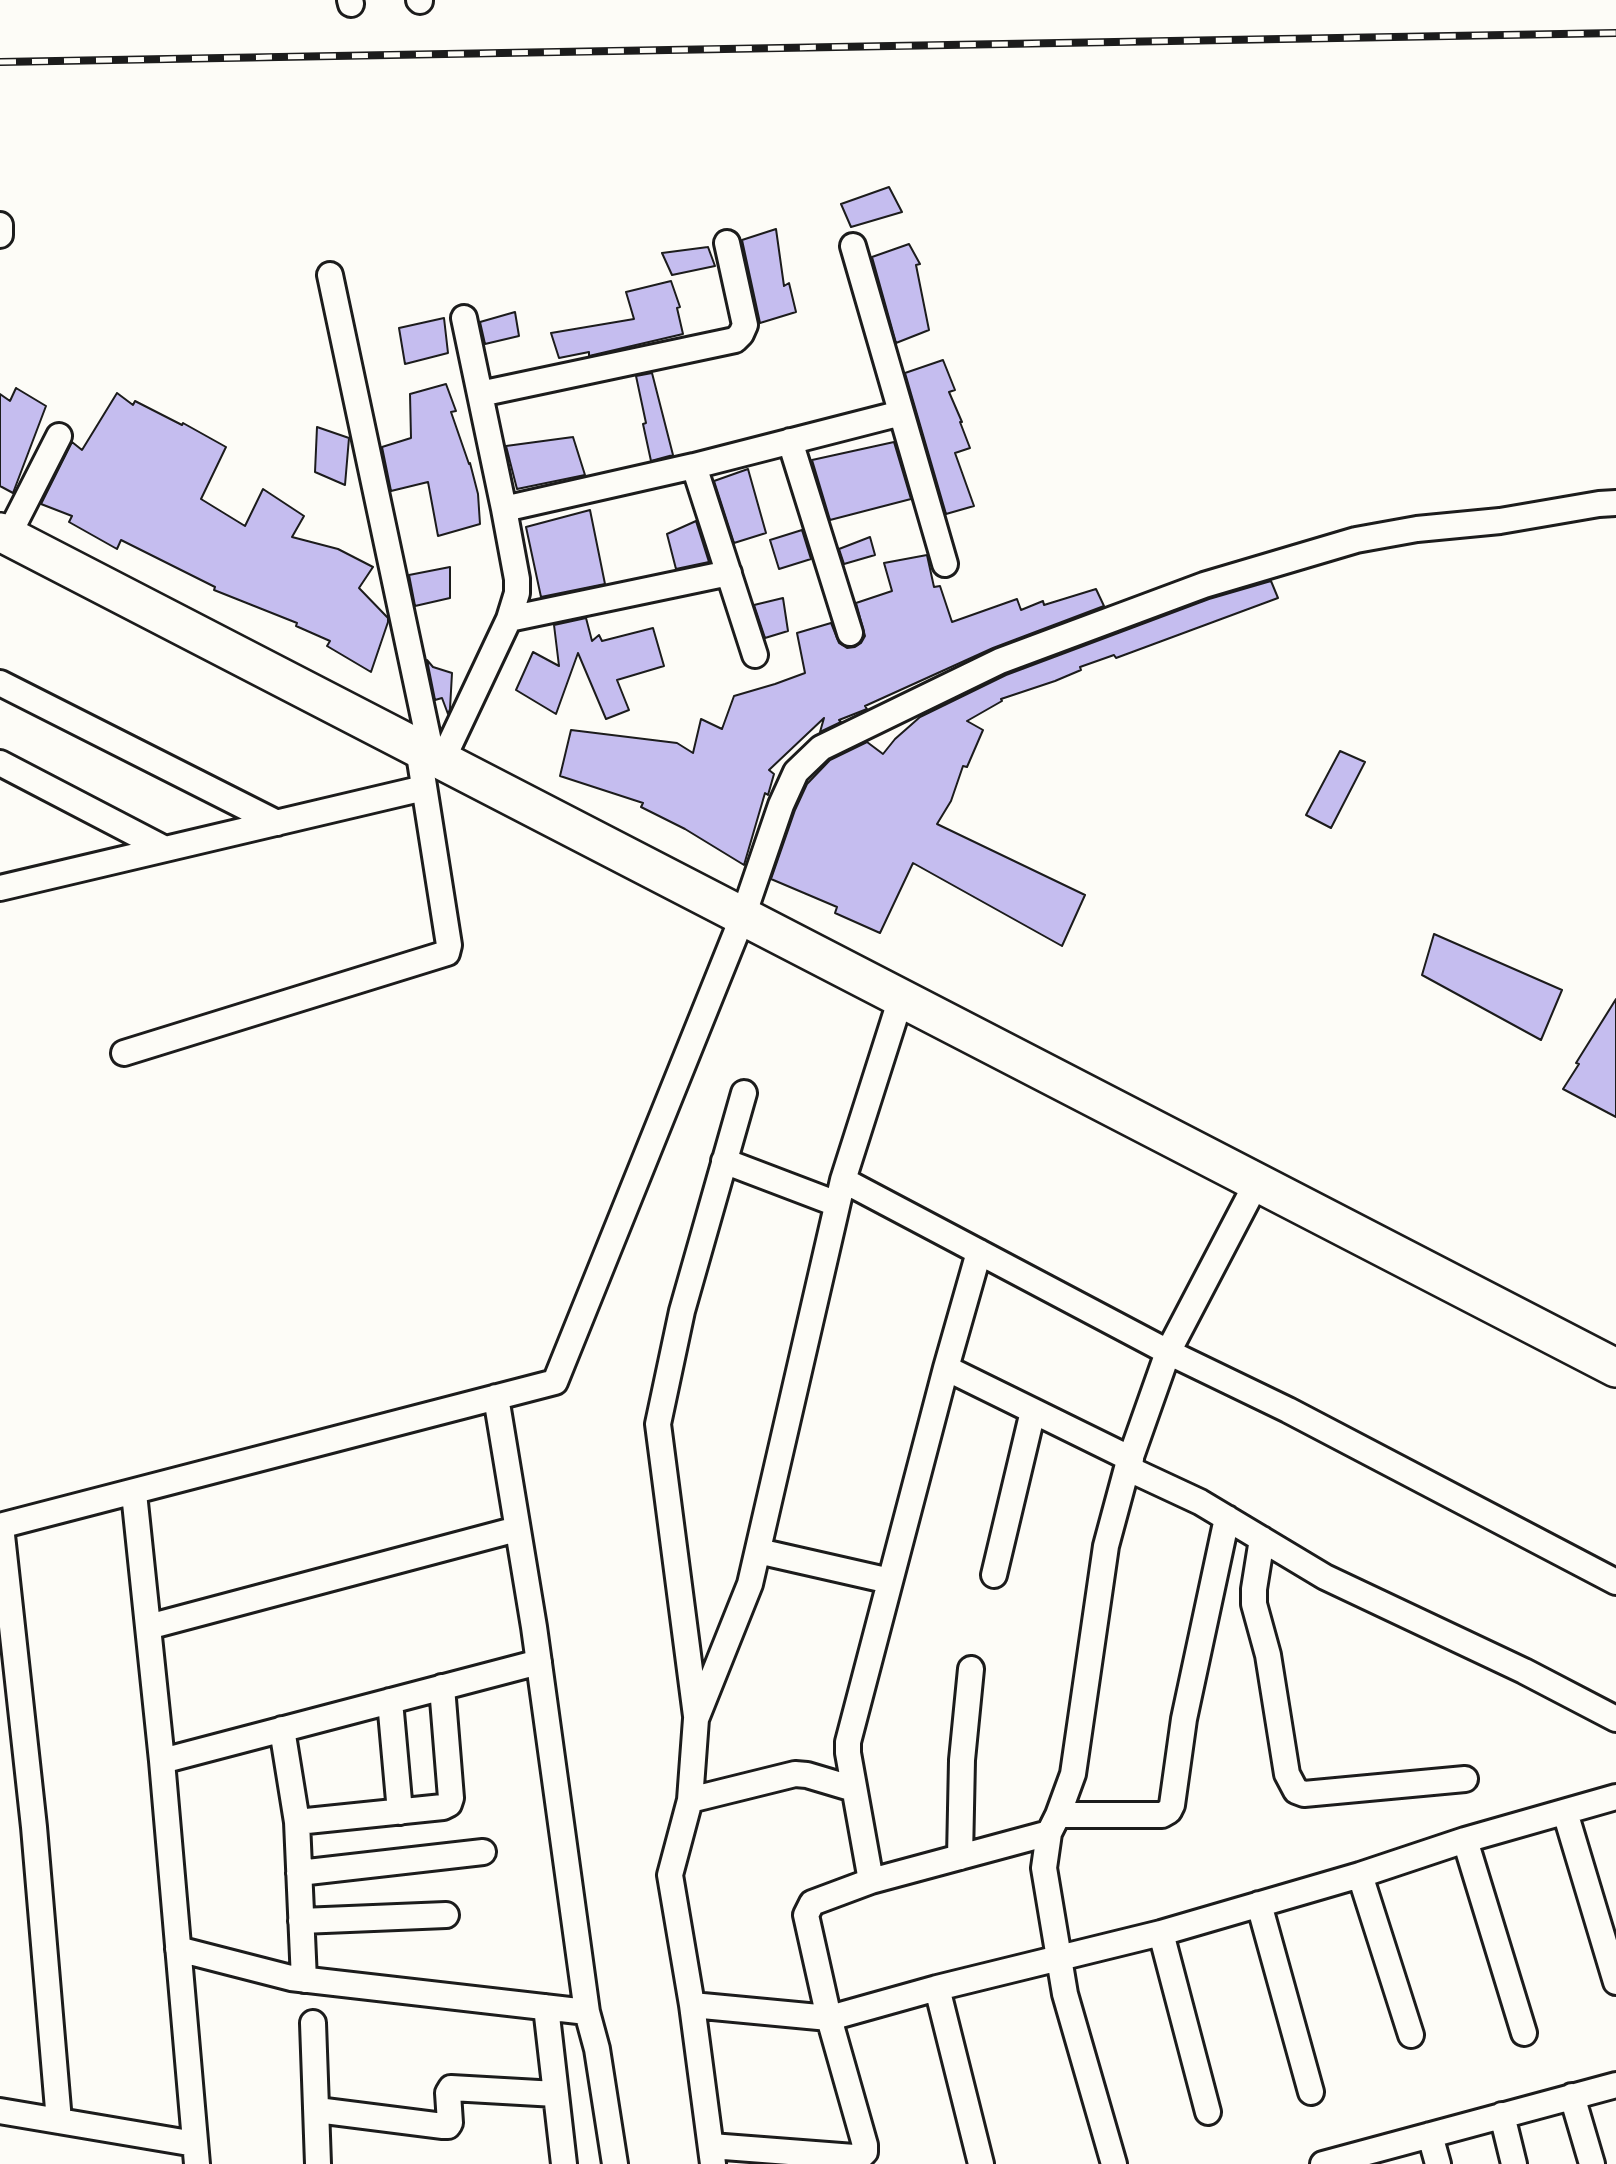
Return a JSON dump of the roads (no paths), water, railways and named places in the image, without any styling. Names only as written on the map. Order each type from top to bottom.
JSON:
[{"type":"highway","points":[[4,534],[429,763],[743,916],[1616,1368]]},
{"type":"street","points":[[0,225],[0,235]]},
{"type":"street","points":[[480,394],[735,341],[745,325],[727,243]]},
{"type":"street","points":[[853,246],[945,564]]},
{"type":"street","points":[[124,1053],[447,953],[449,945],[429,763],[330,275]]},
{"type":"street","points":[[0,888],[277,822],[429,763],[509,619],[517,593],[517,579],[504,509],[464,318]]},
{"type":"street","points":[[504,509],[695,466],[901,413]]},
{"type":"street","points":[[4,534],[59,436]]},
{"type":"street","points":[[790,442],[850,633]]},
{"type":"street","points":[[695,466],[755,654]]},
{"type":"street","points":[[59,2121],[34,1827],[0,1526],[555,1382],[743,916],[781,805],[796,772],[821,748],[1000,661],[1204,585],[1356,540],[1417,529],[1500,521],[1616,503]]},
{"type":"street","points":[[509,619],[729,573]]},
{"type":"street","points":[[0,683],[277,822]]},
{"type":"street","points":[[0,763],[165,849]]},
{"type":"street","points":[[696,1719],[750,1584],[840,1192],[901,998]]},
{"type":"street","points":[[744,1093],[682,1311],[658,1424],[696,1719],[690,1800],[670,1875],[692,2005],[712,2155],[854,2157],[861,2156],[865,2151],[829,2018],[806,1915],[807,1908],[817,1901],[871,1881],[960,1857],[1053,1824],[1162,1815],[1169,1811],[1184,1719],[1227,1518]]},
{"type":"street","points":[[724,1161],[840,1192],[979,1252],[1168,1352],[1289,1410],[1616,1582]]},
{"type":"street","points":[[1114,2164],[1065,1994],[1044,1868],[1053,1824],[1073,1774],[1106,1546],[1129,1464],[1168,1352],[1257,1182]]},
{"type":"street","points":[[871,1881],[848,1742],[979,1252]]},
{"type":"street","points":[[946,1368],[1033,1411],[1200,1502],[1325,1577],[1524,1671],[1616,1720]]},
{"type":"street","points":[[496,1398],[539,1662],[587,2012],[597,2049],[615,2164]]},
{"type":"street","points":[[994,1575],[1033,1411]]},
{"type":"street","points":[[0,2111],[59,2121],[200,2158],[134,1493]]},
{"type":"street","points":[[148,1627],[517,1529]]},
{"type":"street","points":[[1262,1539],[1254,1604],[1268,1655],[1287,1774],[1296,1791],[1304,1794],[1465,1779]]},
{"type":"street","points":[[758,1551],[890,1581]]},
{"type":"street","points":[[162,1761],[539,1662]]},
{"type":"street","points":[[960,1857],[962,1760],[971,1669]]},
{"type":"street","points":[[297,1822],[443,1807],[449,1804],[451,1798],[442,1687]]},
{"type":"street","points":[[390,1701],[400,1812]]},
{"type":"street","points":[[282,1729],[297,1822],[304,1980]]},
{"type":"street","points":[[690,1800],[795,1774],[807,1774],[854,1789]]},
{"type":"street","points":[[692,2005],[829,2018],[937,1988],[1161,1933],[1616,1797]]},
{"type":"street","points":[[1565,1812],[1616,1982]]},
{"type":"street","points":[[1465,1840],[1524,2033]]},
{"type":"street","points":[[299,1873],[483,1852]]},
{"type":"street","points":[[1360,1875],[1411,2035]]},
{"type":"street","points":[[1259,1904],[1311,2092]]},
{"type":"street","points":[[301,1921],[446,1915]]},
{"type":"street","points":[[1161,1933],[1208,2112]]},
{"type":"street","points":[[178,1949],[304,1980],[587,2012]]},
{"type":"street","points":[[937,1988],[981,2164]]},
{"type":"street","points":[[546,2007],[564,2164]]},
{"type":"street","points":[[313,2023],[318,2164]]},
{"type":"street","points":[[1323,2164],[1364,2159],[1430,2135],[1616,2085]]},
{"type":"street","points":[[317,2110],[449,2126],[448,2093],[451,2088],[556,2094]]},
{"type":"street","points":[[1572,2096],[1592,2164]]},
{"type":"street","points":[[1502,2115],[1514,2164]]},
{"type":"street","points":[[1430,2135],[1438,2164]]},
{"type":"railway","points":[[0,62],[1616,33]]}]
